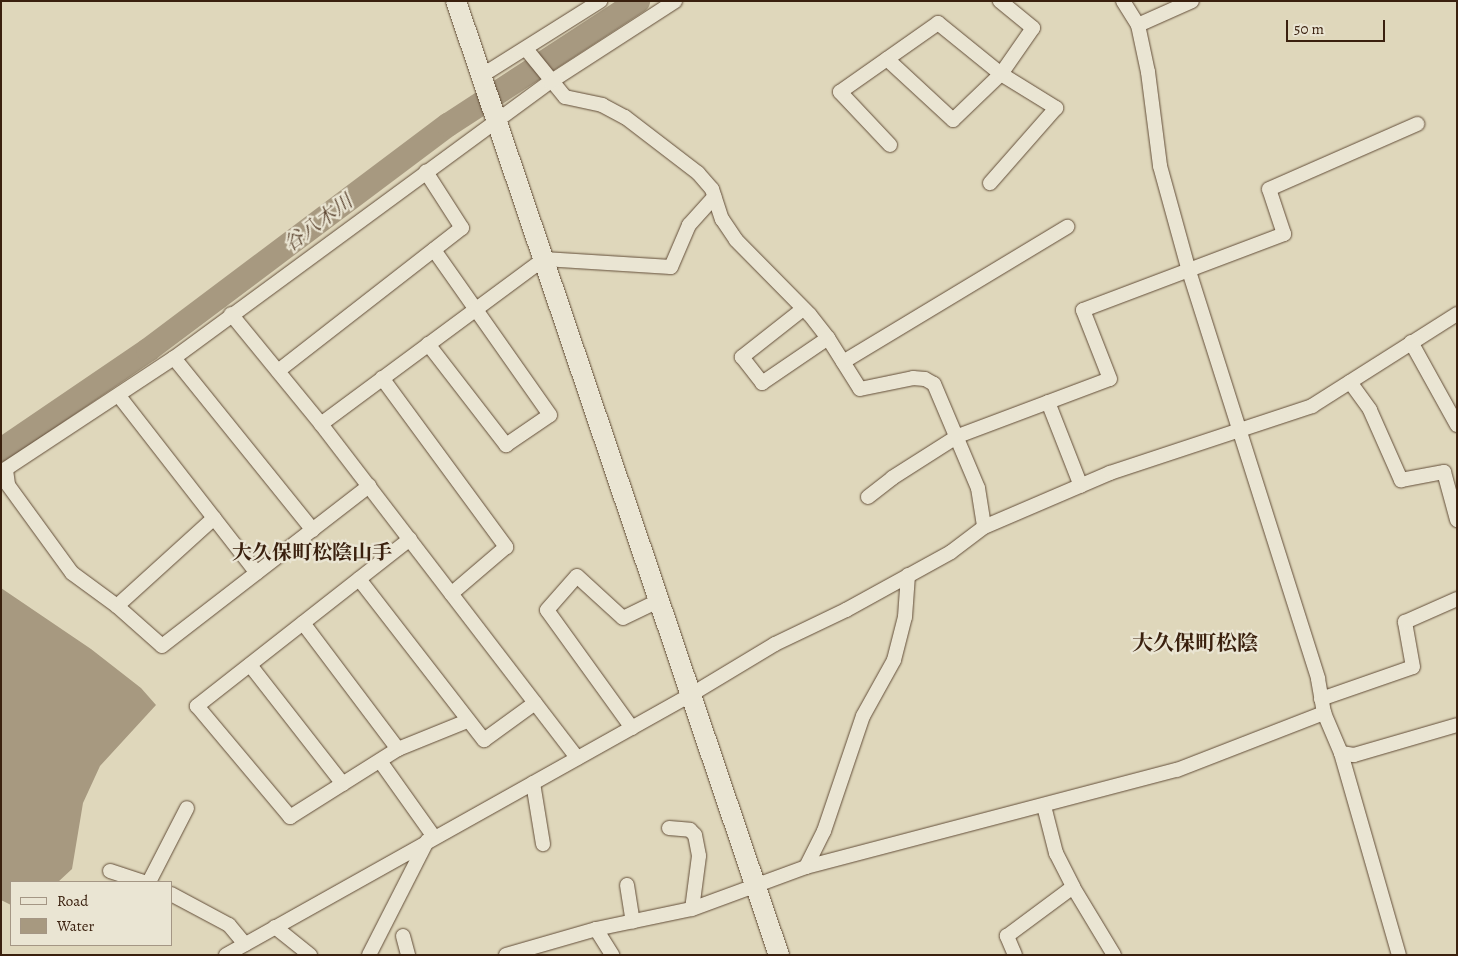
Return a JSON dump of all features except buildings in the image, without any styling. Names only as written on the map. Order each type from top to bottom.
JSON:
[{"type":"street","points":[[456,1],[481,76],[498,119],[779,955]]},
{"type":"street","points":[[481,76],[600,1]]},
{"type":"street","points":[[369,486],[162,646],[117,606],[72,573],[8,485],[4,471],[174,358],[231,314],[550,82],[675,1]]},
{"type":"street","points":[[887,59],[953,120],[1002,74],[1033,28],[1000,1]]},
{"type":"street","points":[[1122,1],[1138,25],[1148,72],[1160,166],[1188,268],[1323,706],[1341,754],[1399,955]]},
{"type":"street","points":[[1138,25],[1192,1]]},
{"type":"street","points":[[890,144],[840,92],[938,23],[1002,74],[1056,108],[990,183]]},
{"type":"street","points":[[526,49],[550,82],[565,97],[602,105],[625,118],[698,173],[714,196],[722,220],[736,240],[803,309],[828,338],[860,389],[913,378],[925,379],[934,384],[958,436],[978,488],[984,527]]},
{"type":"street","points":[[868,497],[892,478],[958,436],[1110,379],[1082,310],[1188,268],[1284,234],[1269,189],[1417,124]]},
{"type":"street","points":[[278,371],[462,228],[426,172]]},
{"type":"street","points":[[321,424],[544,259],[671,267],[689,225],[714,196]]},
{"type":"street","points":[[843,362],[1067,227]]},
{"type":"street","points":[[428,344],[506,445],[550,415],[434,250]]},
{"type":"street","points":[[803,309],[742,357],[762,383],[828,338]]},
{"type":"street","points":[[231,314],[321,424],[577,758]]},
{"type":"street","points":[[226,955],[632,728],[775,644],[846,610],[951,552],[984,527],[1110,473],[1239,432],[1312,406],[1457,314]]},
{"type":"street","points":[[1411,342],[1457,425]]},
{"type":"street","points":[[174,358],[313,530]]},
{"type":"street","points":[[382,378],[506,547],[452,594]]},
{"type":"street","points":[[1350,382],[1370,410],[1401,480],[1444,472],[1456,517]]},
{"type":"street","points":[[119,396],[257,573]]},
{"type":"street","points":[[1048,402],[1081,486]]},
{"type":"street","points":[[117,606],[214,518]]},
{"type":"street","points":[[410,539],[197,706],[290,817],[398,748],[467,721]]},
{"type":"street","points":[[806,867],[824,831],[863,716],[894,660],[905,617],[908,575]]},
{"type":"street","points":[[632,728],[547,610],[577,576],[623,618],[660,600]]},
{"type":"street","points":[[359,579],[467,721],[484,740],[536,703]]},
{"type":"street","points":[[506,955],[596,929],[692,909],[806,867],[1178,770],[1414,667],[1405,622],[1457,599]]},
{"type":"street","points":[[303,623],[398,748]]},
{"type":"street","points":[[250,665],[343,784]]},
{"type":"street","points":[[1341,754],[1354,755],[1457,725]]},
{"type":"street","points":[[380,761],[431,839]]},
{"type":"street","points":[[533,783],[543,844]]},
{"type":"street","points":[[1044,806],[1056,853],[1073,887],[1114,955]]},
{"type":"street","points":[[150,881],[187,808]]},
{"type":"street","points":[[669,828],[690,830],[695,835],[700,856],[692,909]]},
{"type":"street","points":[[369,955],[431,839]]},
{"type":"street","points":[[110,871],[140,881]]},
{"type":"street","points":[[628,885],[633,922]]},
{"type":"street","points":[[1015,955],[1007,936],[1073,887]]},
{"type":"street","points":[[172,895],[229,925],[245,944]]},
{"type":"street","points":[[275,927],[310,955]]},
{"type":"street","points":[[596,929],[612,955]]},
{"type":"street","points":[[403,936],[408,955]]},
{"type":"water","points":[[1,588],[91,649],[141,688],[156,705],[100,766],[83,803],[72,869],[59,881],[10,881],[10,904],[1,900]]},
{"type":"waterway","name":"谷八木川","points":[[1,450],[148,350],[448,125],[638,1]]},
{"type":"district","name":"大久保町松陰山手","points":[[312,552]]},
{"type":"district","name":"大久保町松陰","points":[[1195,643]]}]
